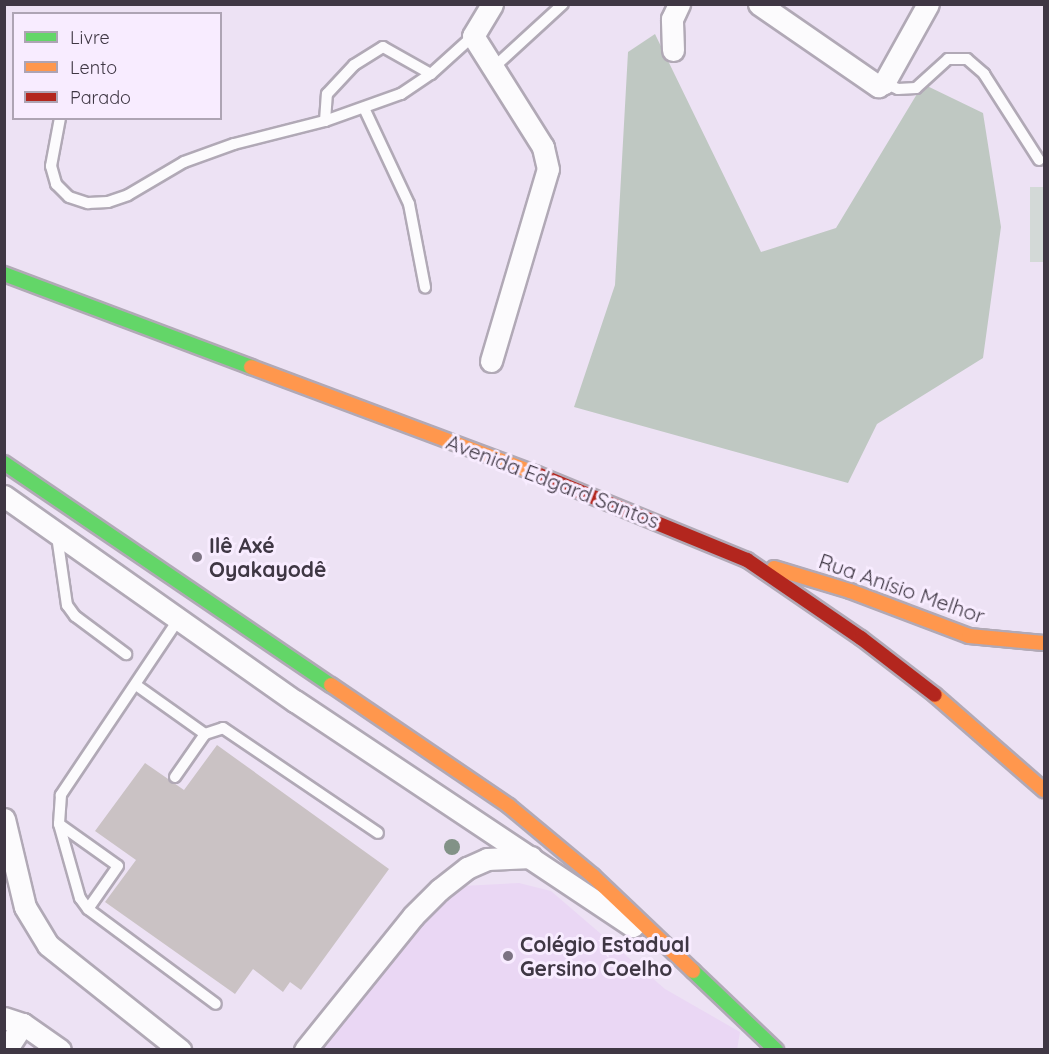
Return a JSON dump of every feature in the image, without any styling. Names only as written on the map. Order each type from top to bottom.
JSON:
[{"type":"main road","name":"Avenida Edgard Santos","points":[[4,274],[596,496],[747,560],[861,638],[973,725],[1044,790]]},
{"type":"main road","points":[[4,463],[508,806],[593,876],[655,939],[776,1050]]},
{"type":"main road","name":"Rua Anísio Melhor","points":[[747,560],[850,591],[969,636],[1044,643]]},
{"type":"street","points":[[491,361],[548,169],[543,147],[492,70],[473,36],[492,4]]},
{"type":"street","points":[[674,50],[672,19],[679,4]]},
{"type":"street","points":[[759,4],[878,87],[884,83],[928,4]]},
{"type":"street","points":[[4,496],[57,536],[178,620],[655,939]]},
{"type":"street","points":[[4,819],[25,907],[48,945],[180,1050]]},
{"type":"street","points":[[305,1050],[439,890],[467,868],[487,860],[531,857]]},
{"type":"street","points":[[6,1050],[14,1021],[60,1050]]},
{"type":"lane","points":[[492,70],[563,4]]},
{"type":"lane","points":[[60,120],[51,166],[56,184],[69,197],[88,203],[108,202],[128,195],[184,162],[234,144],[325,121],[401,94],[431,74],[473,36]]},
{"type":"lane","points":[[325,121],[327,94],[354,65],[383,47],[431,74]]},
{"type":"lane","points":[[884,83],[898,89],[916,88],[948,59],[967,59],[984,74],[1039,160]]},
{"type":"lane","points":[[364,108],[409,204],[425,287]]},
{"type":"lane","points":[[57,536],[67,605],[75,616],[126,654]]},
{"type":"lane","points":[[178,620],[62,795],[59,824],[80,898],[88,909],[216,1004]]},
{"type":"lane","points":[[136,685],[205,734]]},
{"type":"lane","points":[[175,777],[205,734],[223,728],[378,833]]},
{"type":"lane","points":[[59,824],[118,867],[88,909]]},
{"type":"shaded area","points":[[655,34],[761,252],[836,228],[923,84],[983,113],[1001,227],[983,358],[877,424],[848,483],[574,407],[615,285],[628,52]]},
{"type":"shaded area","points":[[1030,187],[1044,187],[1044,262],[1030,262]]},
{"type":"shaded area","name":"Colégio Estadual Gersino Coelho","points":[[519,883],[551,891],[665,989],[740,1032],[737,1050],[319,1050],[412,923],[462,886]]},
{"type":"building","points":[[217,745],[389,869],[301,990],[290,982],[283,992],[253,969],[235,994],[105,902],[136,860],[95,831],[145,763],[184,790]]},
{"type":"traffic: fast","points":[[4,274],[251,367]]},
{"type":"traffic: fast","points":[[4,463],[331,685]]},
{"type":"traffic: fast","points":[[693,971],[776,1050]]},
{"type":"traffic: slow","points":[[251,367],[537,474]]},
{"type":"traffic: slow","points":[[774,568],[850,591],[969,636],[1044,643]]},
{"type":"traffic: slow","points":[[331,685],[509,806],[593,876],[693,971]]},
{"type":"traffic: slow","points":[[935,695],[1044,790]]},
{"type":"traffic: jam","points":[[537,474],[747,560],[861,638],[935,695]]},
{"type":"place","name":"Ilê Axé Oyakayodê","points":[[197,557]]},
{"type":"place","name":"Colégio Estadual Gersino Coelho","points":[[508,956]]}]
